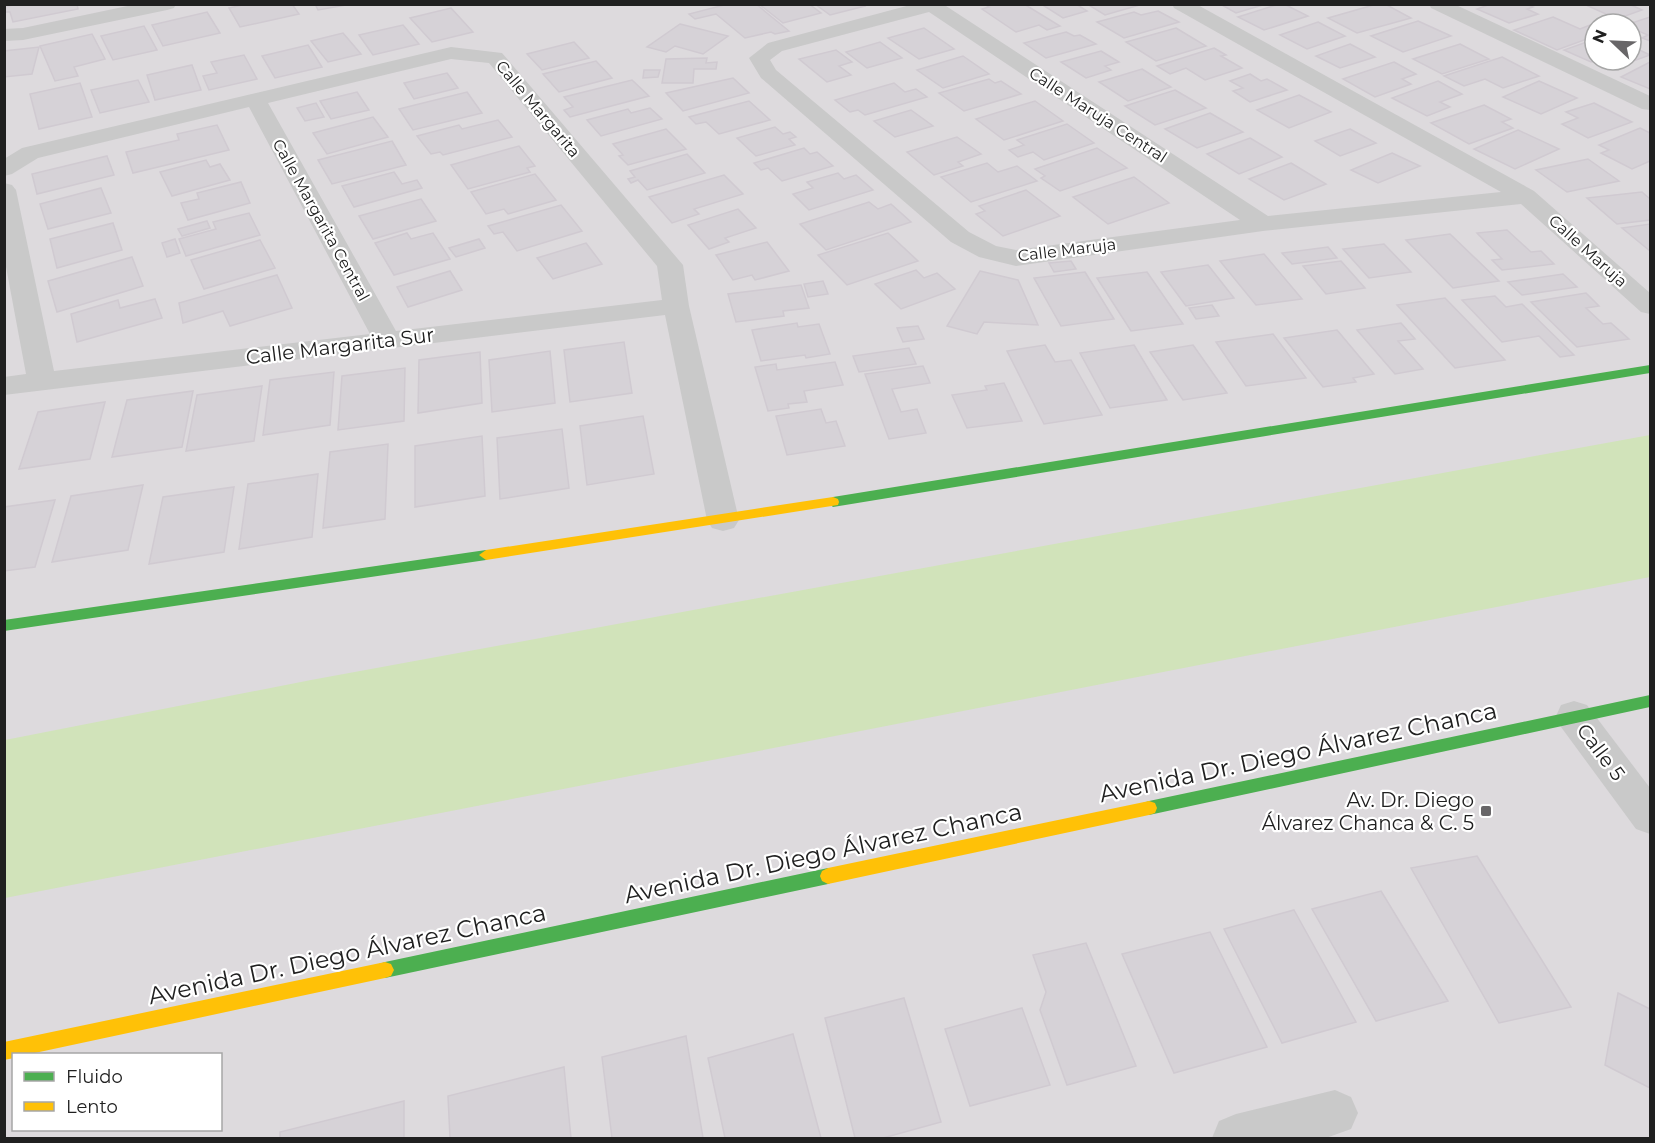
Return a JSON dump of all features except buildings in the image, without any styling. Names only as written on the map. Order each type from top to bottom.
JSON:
[{"type":"street","points":[[4,35],[23,34],[167,4]]},
{"type":"street","name":"Calle Maruja","points":[[1181,4],[1526,196],[1650,306]]},
{"type":"street","points":[[1438,4],[1650,104]]},
{"type":"street","name":"Calle Maruja","points":[[935,5],[775,47],[759,58],[768,74],[777,82],[960,237],[988,252],[1016,258],[1263,224],[1526,196]]},
{"type":"street","name":"Calle Maruja Central","points":[[935,5],[1263,224]]},
{"type":"street","name":"Calle Margarita","points":[[4,169],[30,153],[451,53],[495,57],[670,265],[676,306],[723,520]]},
{"type":"street","name":"Calle Margarita Central","points":[[256,100],[387,340]]},
{"type":"street","points":[[4,190],[42,382]]},
{"type":"street","name":"Calle Margarita Sur","points":[[4,386],[676,306]]},
{"type":"street","points":[[4,626],[723,520],[1650,369]]},
{"type":"street","name":"Avenida Dr. Diego Álvarez Chanca","points":[[4,1051],[1650,701]]},
{"type":"street","name":"Calle 5","points":[[1574,716],[1650,817]]},
{"type":"street","points":[[1236,1138],[1335,1113]]},
{"type":"shaded area","points":[[5,5],[1650,5],[1650,1138],[5,1138]]},
{"type":"shaded area","points":[[1650,435],[1650,577],[5,898],[5,740],[311,680]]},
{"type":"traffic: fast","points":[[833,502],[1650,369]]},
{"type":"traffic: fast","points":[[4,626],[486,555]]},
{"type":"traffic: fast","points":[[1149,808],[1650,701]]},
{"type":"traffic: fast","points":[[385,970],[828,876]]},
{"type":"traffic: slow","points":[[486,555],[833,502]]},
{"type":"traffic: slow","points":[[828,876],[1149,808]]},
{"type":"traffic: slow","points":[[4,1051],[385,970]]},
{"type":"place","name":"Av. Dr. Diego Álvarez Chanca & C. 5","points":[[1486,811]]}]
